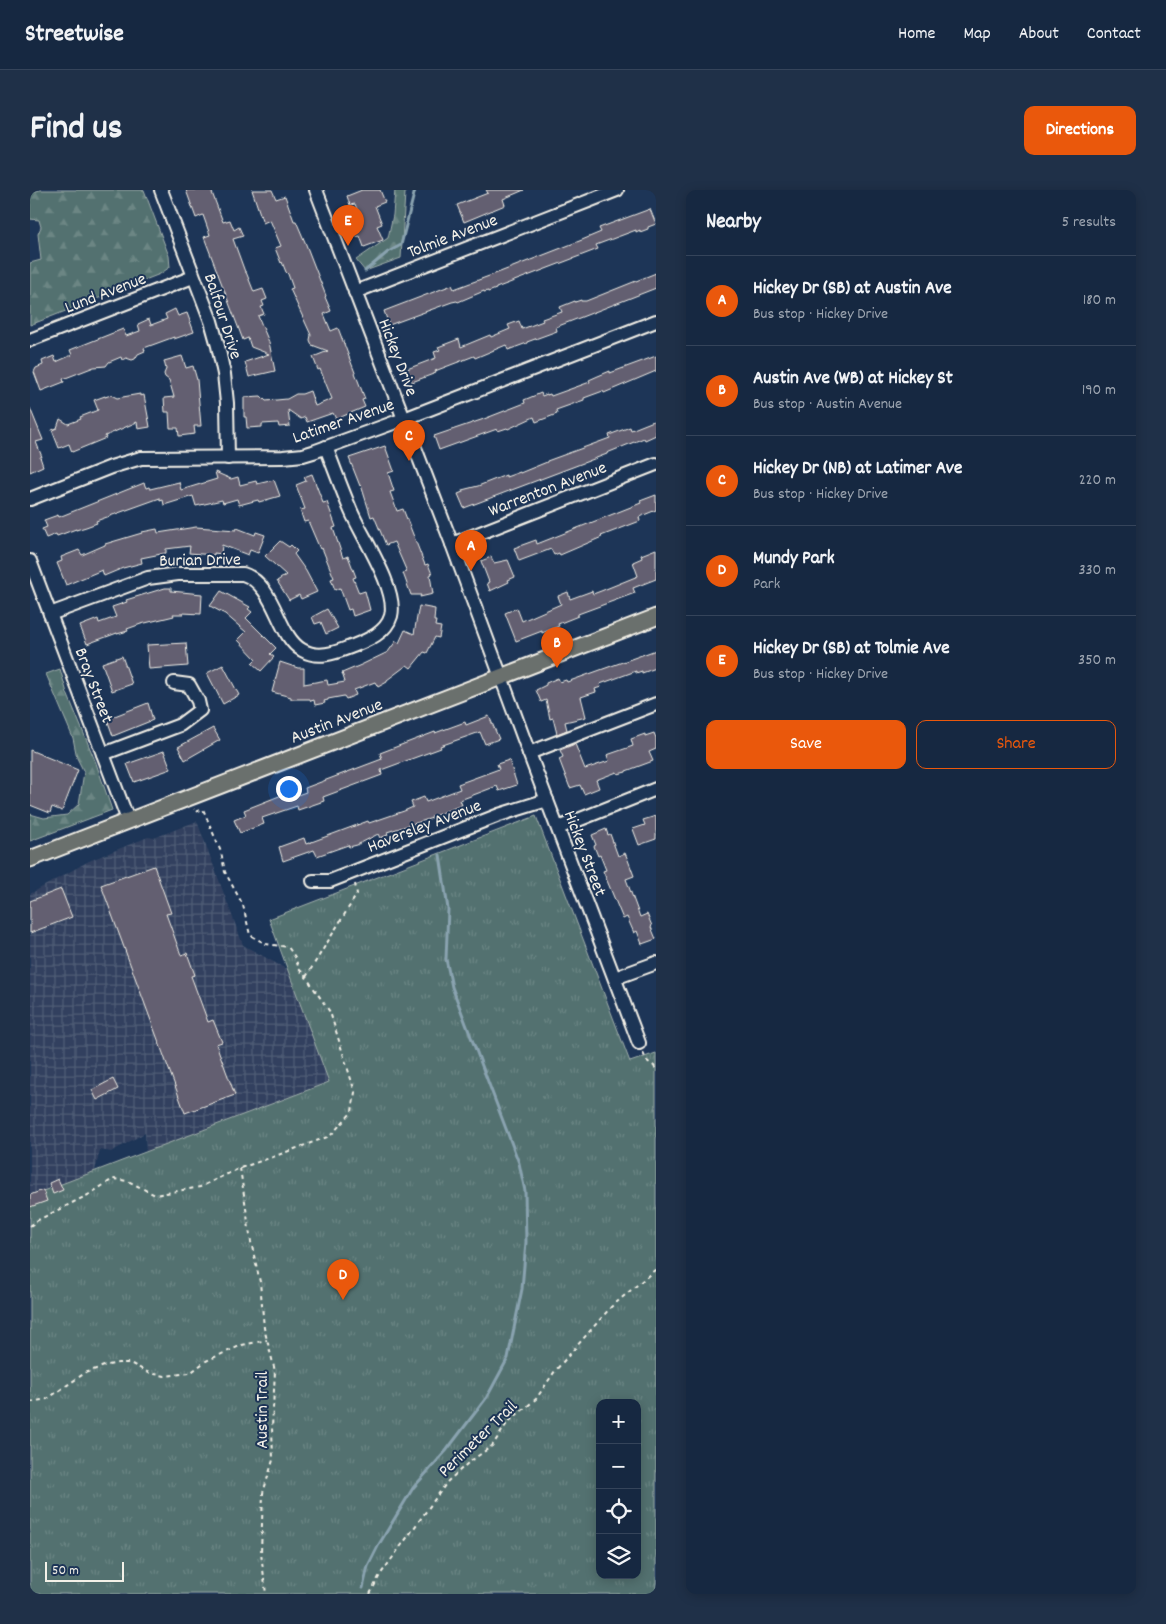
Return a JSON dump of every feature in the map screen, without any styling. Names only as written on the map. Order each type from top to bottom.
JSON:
[{"type":"main road","name":"Austin Avenue","points":[[30,859],[656,617]]},
{"type":"street","name":"Balfour Drive","points":[[161,190],[210,321],[224,374],[227,403],[228,458]]},
{"type":"street","name":"Hickey Drive","points":[[316,190],[501,677]]},
{"type":"street","name":"Tolmie Avenue","points":[[355,292],[618,190]]},
{"type":"street","name":"Lund Avenue","points":[[30,340],[193,277]]},
{"type":"street","name":"Latimer Avenue","points":[[30,499],[111,467],[141,458],[293,457],[303,455],[404,419],[656,321]]},
{"type":"street","name":"Burian Drive","points":[[50,614],[148,578],[178,574],[243,574],[250,576],[265,590],[290,637],[302,650],[317,655],[333,654],[373,637],[387,624],[391,616],[390,598],[376,561],[351,512],[326,447]]},
{"type":"street","name":"Warrenton Avenue","points":[[452,544],[656,464]]},
{"type":"street","name":"Bray Street","points":[[30,561],[128,820]]},
{"type":"street","name":"Hickey Street","points":[[501,677],[639,1042]]},
{"type":"street","points":[[103,754],[180,725],[200,710],[198,701],[189,685],[174,683]]},
{"type":"street","points":[[529,753],[656,704]]},
{"type":"street","points":[[558,828],[656,789]]},
{"type":"street","name":"Haversley Avenue","points":[[313,881],[330,881],[499,815],[547,800]]},
{"type":"street","points":[[615,978],[656,963]]},
{"type":"path","points":[[30,1226],[38,1220],[88,1195],[113,1179],[128,1181],[155,1195],[200,1187],[240,1168],[330,1136],[352,1112],[355,1092],[330,1012],[299,969],[295,957],[288,947],[266,944],[250,935],[243,906],[225,872],[220,852],[203,809],[196,812],[194,808]]},
{"type":"path","points":[[306,977],[357,894],[352,872]]},
{"type":"path","points":[[639,1042],[647,1061],[656,1070]]},
{"type":"path","name":"Austin Trail","points":[[240,1168],[260,1282],[264,1328],[275,1371],[272,1427],[273,1460],[263,1493],[261,1553],[266,1594]]},
{"type":"path","name":"Perimeter Trail","points":[[370,1594],[380,1575],[448,1481],[468,1463],[492,1446],[508,1422],[536,1398],[555,1371],[610,1307],[656,1269]]},
{"type":"path","points":[[30,1402],[47,1398],[85,1373],[104,1366],[130,1363],[149,1373],[165,1376],[190,1373],[206,1361],[242,1344],[267,1340]]},
{"type":"shaded area","points":[[197,821],[243,945],[288,970],[329,1082],[146,1152],[145,1133],[111,1152],[100,1150],[92,1183],[30,1213],[30,894],[89,861],[148,837],[154,838]]},
{"type":"green space","points":[[40,190],[144,190],[169,256],[170,267],[160,274],[30,325],[30,263],[41,260],[38,234],[41,227],[39,220],[30,219],[30,193]]},
{"type":"green space","points":[[395,190],[407,190],[405,193],[401,258],[365,271],[356,260],[388,238],[393,215]]},
{"type":"green space","points":[[60,669],[67,693],[96,763],[112,810],[30,841],[30,814],[44,818],[67,815],[79,804],[84,772],[77,758],[73,738],[46,674]]},
{"type":"green space","points":[[536,816],[630,1062],[656,1053],[656,1594],[30,1594],[30,1196],[329,1082],[269,919]]},
{"type":"building","points":[[186,190],[211,190],[223,222],[230,220],[234,230],[239,227],[243,236],[233,239],[245,272],[254,292],[263,289],[267,299],[262,301],[264,306],[261,307],[264,314],[258,316],[269,342],[275,371],[249,377],[245,362],[269,354],[251,347],[248,338],[243,340],[204,237],[210,235],[203,215],[196,218]]},
{"type":"building","points":[[252,190],[272,190],[276,199],[285,196],[331,311],[324,314],[331,331],[338,328],[365,399],[362,400],[365,407],[336,419],[333,413],[307,422],[305,417],[301,419],[288,410],[290,426],[279,427],[278,423],[262,424],[262,427],[247,428],[246,417],[244,417],[244,397],[261,396],[266,401],[287,399],[296,394],[310,391],[315,406],[332,399],[313,357],[328,351],[312,345],[311,335],[290,289],[293,288],[288,274],[275,248],[281,246],[270,220],[263,223]]},
{"type":"building","points":[[362,190],[380,190],[385,202],[375,206],[382,224],[377,226],[383,240],[364,247],[360,236],[356,237],[352,226],[362,222],[355,204],[350,205],[347,196]]},
{"type":"building","points":[[486,190],[524,190],[503,199],[505,205],[464,222],[457,205],[488,193]]},
{"type":"building","points":[[650,209],[656,224],[648,227],[648,229],[640,232],[640,230],[636,232],[636,230],[596,245],[598,249],[488,292],[484,291],[458,302],[452,302],[389,325],[384,311],[452,285],[454,289],[500,272],[582,240],[601,232],[599,228]]},
{"type":"building","points":[[656,273],[656,288],[556,327],[557,331],[527,343],[508,350],[506,345],[475,358],[474,356],[435,371],[436,373],[412,382],[407,369],[436,358],[434,352],[440,350],[438,347],[459,339],[461,347],[510,329],[508,325],[519,321],[522,329],[562,312],[560,307],[575,301],[586,301]]},
{"type":"building","points":[[175,309],[178,316],[187,313],[194,332],[144,348],[145,351],[138,354],[135,359],[126,358],[122,360],[121,357],[109,362],[106,366],[94,367],[63,379],[64,382],[41,391],[34,372],[36,368],[43,365],[42,361],[54,356],[56,362],[72,355],[70,350],[123,329],[126,336],[140,331],[138,324],[149,319],[151,325],[167,319],[165,314]]},
{"type":"building","points":[[182,356],[186,368],[193,366],[197,380],[201,426],[194,426],[195,434],[179,436],[178,428],[170,428],[169,412],[165,412],[164,398],[174,397],[169,380],[164,374],[166,369],[164,361]]},
{"type":"building","points":[[656,356],[656,371],[604,393],[603,391],[556,410],[557,414],[536,422],[534,417],[508,429],[498,431],[497,429],[439,450],[434,436],[525,403],[524,400],[541,393],[542,396],[550,394],[551,396],[590,382],[589,380],[610,371],[610,373]]},
{"type":"building","points":[[140,394],[140,396],[144,395],[150,427],[138,429],[137,422],[105,436],[106,438],[72,452],[69,444],[59,448],[52,430],[57,428],[60,419],[68,424],[81,419],[80,417],[98,410],[94,400],[105,396],[111,395],[117,398]]},
{"type":"building","points":[[30,408],[43,440],[36,442],[42,457],[40,457],[43,466],[30,472]]},
{"type":"building","points":[[656,420],[656,435],[464,508],[458,494],[463,492],[462,490],[506,475],[506,477],[520,473],[610,438],[609,435],[630,427],[631,430]]},
{"type":"building","points":[[385,446],[394,471],[388,473],[394,491],[390,492],[397,511],[403,509],[425,565],[428,564],[432,574],[430,575],[433,594],[420,597],[421,595],[411,595],[403,573],[407,572],[394,542],[386,545],[374,516],[371,517],[361,485],[349,458]]},
{"type":"building","points":[[215,472],[231,479],[238,477],[240,485],[256,481],[257,484],[274,480],[280,496],[239,505],[237,499],[223,503],[222,500],[196,506],[193,496],[164,505],[163,500],[160,501],[160,498],[96,521],[97,523],[57,536],[56,534],[46,538],[42,529],[47,527],[44,520],[58,515],[59,517],[144,483],[146,488],[149,487],[150,489],[179,482],[181,490],[217,479]]},
{"type":"building","points":[[312,474],[323,503],[327,502],[336,527],[333,528],[343,558],[348,556],[356,577],[353,578],[359,593],[365,591],[370,610],[353,616],[351,609],[348,610],[340,588],[335,590],[331,579],[334,578],[322,548],[320,549],[308,521],[304,522],[300,510],[305,509],[296,485],[306,481],[304,477]]},
{"type":"building","points":[[656,495],[656,510],[639,517],[640,521],[560,555],[559,553],[554,555],[551,549],[519,561],[514,548],[536,540],[537,544],[641,503],[640,501]]},
{"type":"building","points":[[196,527],[236,530],[237,528],[255,535],[256,532],[265,535],[258,553],[250,550],[248,555],[222,545],[221,554],[214,553],[214,555],[189,553],[190,546],[166,549],[166,553],[141,558],[142,563],[104,576],[102,570],[66,585],[57,563],[62,561],[61,557],[79,550],[82,555],[105,544],[142,532],[157,529],[158,533]]},
{"type":"building","points":[[280,541],[289,547],[291,545],[297,551],[294,554],[317,592],[301,599],[299,595],[289,600],[277,581],[286,575],[265,556]]},
{"type":"building","points":[[656,549],[656,579],[633,588],[635,593],[578,614],[578,616],[542,633],[542,631],[516,641],[505,613],[517,608],[522,621],[561,604],[558,596],[568,592],[570,599],[592,591],[593,594],[638,576],[633,562],[642,558],[641,555]]},
{"type":"building","points":[[491,557],[494,563],[508,560],[515,577],[490,591],[487,583],[489,582],[481,561]]},
{"type":"building","points":[[165,588],[171,588],[171,591],[202,594],[201,614],[173,614],[174,616],[141,624],[127,629],[128,631],[87,644],[80,626],[98,619],[99,623],[116,617],[112,607],[127,602],[126,600]]},
{"type":"building","points":[[221,591],[250,607],[248,609],[252,612],[246,618],[276,648],[270,654],[274,657],[261,671],[252,663],[256,659],[238,640],[246,632],[225,614],[210,606]]},
{"type":"building","points":[[419,606],[435,609],[435,626],[441,627],[439,638],[435,637],[427,653],[424,652],[411,668],[407,665],[378,687],[375,682],[354,690],[356,695],[346,699],[344,696],[328,699],[324,701],[325,703],[315,705],[314,700],[291,699],[291,697],[272,692],[280,662],[304,668],[304,684],[327,680],[328,685],[345,682],[342,673],[388,652],[396,641],[399,643],[405,630],[414,634]]},
{"type":"building","points":[[327,609],[338,628],[326,634],[321,622],[315,624],[312,617]]},
{"type":"building","points":[[186,643],[188,666],[149,669],[147,645]]},
{"type":"building","points":[[656,650],[656,668],[642,673],[642,671],[636,673],[636,671],[600,684],[601,687],[595,689],[596,692],[581,697],[586,717],[565,722],[567,730],[557,734],[553,718],[550,719],[546,700],[541,702],[536,690],[558,678],[560,682],[566,680],[567,682]]},
{"type":"building","points":[[122,656],[132,684],[112,691],[102,663]]},
{"type":"building","points":[[223,665],[239,695],[223,704],[207,673]]},
{"type":"building","points":[[148,703],[153,720],[113,736],[107,719]]},
{"type":"building","points":[[489,716],[499,739],[485,744],[480,732],[440,746],[441,748],[381,770],[382,775],[323,797],[324,801],[298,810],[297,806],[262,818],[264,824],[240,833],[234,820],[246,815],[244,810],[287,793],[289,798],[306,792],[305,788],[382,759],[380,753],[435,732],[465,722],[466,725]]},
{"type":"building","points":[[213,728],[220,740],[185,760],[178,747]]},
{"type":"building","points":[[654,733],[656,749],[649,752],[653,761],[626,772],[618,774],[617,772],[596,780],[599,788],[584,794],[580,785],[570,788],[559,759],[563,757],[560,750],[575,744],[585,769],[609,761],[607,755],[633,746],[631,739]]},
{"type":"building","points":[[30,750],[78,770],[62,811],[52,807],[50,813],[30,805]]},
{"type":"building","points":[[164,751],[171,769],[134,782],[127,764]]},
{"type":"building","points":[[509,760],[517,785],[499,791],[497,786],[460,800],[462,805],[432,818],[387,832],[388,835],[380,838],[378,834],[357,845],[349,847],[348,845],[317,856],[314,850],[283,861],[279,847],[304,838],[306,844],[368,821],[369,823],[404,811],[413,807],[411,802],[424,797],[426,802],[460,789],[458,784],[499,769],[497,764]]},
{"type":"building","points":[[656,816],[656,839],[639,845],[633,829],[645,825],[643,820]]},
{"type":"building","points":[[606,829],[608,835],[610,834],[618,856],[625,853],[634,876],[626,879],[640,917],[647,914],[656,939],[642,944],[637,931],[634,933],[627,917],[623,919],[603,871],[606,870],[594,846],[596,845],[592,835]]},
{"type":"building","points":[[154,866],[171,913],[166,914],[181,955],[187,953],[195,975],[191,976],[208,1022],[213,1020],[222,1042],[216,1044],[235,1095],[185,1113],[101,885]]},
{"type":"building","points":[[61,889],[72,917],[30,933],[30,901]]},
{"type":"building","points":[[113,1079],[118,1089],[97,1100],[92,1090]]},
{"type":"building","points":[[58,1179],[63,1190],[53,1194],[49,1183]]},
{"type":"building","points":[[43,1190],[47,1201],[30,1207],[30,1195]]},
{"type":"waterway","points":[[365,271],[388,252],[401,245],[415,190]]},
{"type":"waterway","points":[[363,1588],[368,1566],[413,1488],[446,1451],[487,1397],[508,1358],[522,1289],[526,1242],[525,1191],[519,1163],[452,987],[446,959],[448,909],[440,855]]},
{"type":"place","name":"Hickey Dr (SB) at Tolmie Ave","points":[[348,246]]},
{"type":"place","name":"Hickey Dr (NB) at Latimer Ave","points":[[409,461]]},
{"type":"place","name":"Hickey Dr (SB) at Austin Ave","points":[[471,571]]},
{"type":"place","name":"Austin Ave (WB) at Hickey St","points":[[557,668]]},
{"type":"place","name":"Mundy Park","points":[[343,1300]]}]
